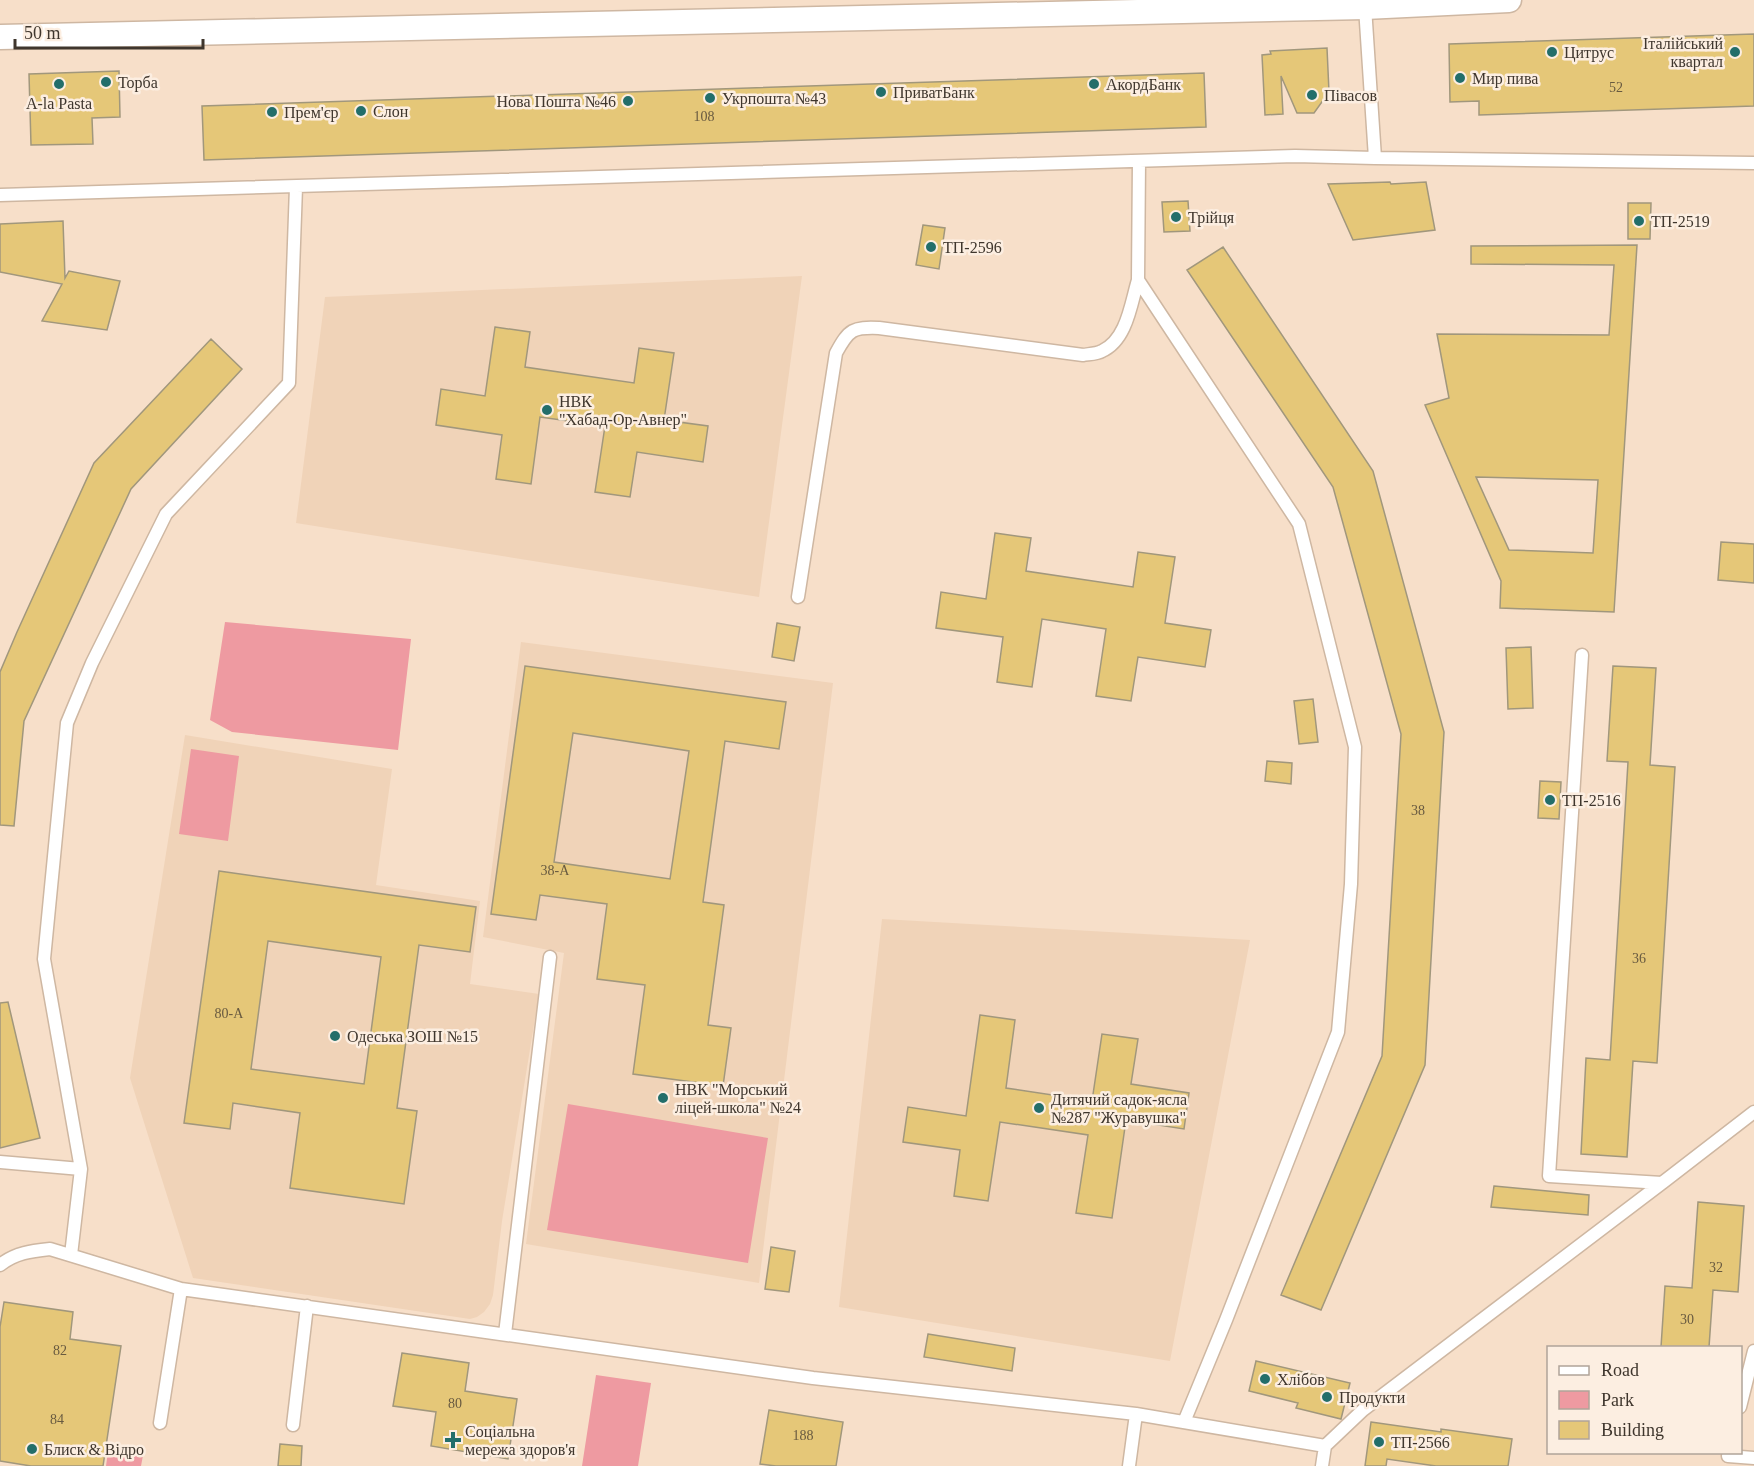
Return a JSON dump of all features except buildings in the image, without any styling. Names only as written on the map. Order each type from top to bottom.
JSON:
[{"type":"street","points":[[0,37],[1509,0]]},
{"type":"lane","points":[[1365,4],[1375,158]]},
{"type":"lane","points":[[0,195],[1295,156],[1754,163]]},
{"type":"lane","points":[[798,597],[836,352],[845,336],[860,328],[879,328],[1083,355],[1101,352],[1115,342],[1124,326],[1138,280],[1139,161]]},
{"type":"lane","points":[[71,1254],[81,1169],[44,959],[67,723],[92,663],[166,514],[290,383],[296,187]]},
{"type":"lane","points":[[1138,280],[1299,524],[1355,747],[1351,884],[1338,1032],[1184,1422]]},
{"type":"lane","points":[[1582,655],[1549,1176],[1662,1183]]},
{"type":"lane","points":[[505,1334],[550,957]]},
{"type":"lane","points":[[1322,1466],[1325,1446],[1364,1410],[1754,1112]]},
{"type":"lane","points":[[0,1162],[81,1169]]},
{"type":"lane","points":[[0,1265],[28,1251],[50,1249],[181,1288],[813,1378],[1136,1414],[1325,1446]]},
{"type":"lane","points":[[160,1423],[181,1288]]},
{"type":"lane","points":[[293,1425],[307,1306]]},
{"type":"lane","points":[[1742,1399],[1754,1351]]},
{"type":"lane","points":[[1129,1466],[1136,1414]]},
{"type":"lane","points":[[1728,1458],[1754,1458]]},
{"type":"shaded area","name":"НВК \"Хабад-Ор-Авнер\"","points":[[802,276],[759,597],[296,523],[325,297]]},
{"type":"shaded area","name":"НВК \"Морський ліцей-школа\" №24","points":[[521,642],[833,683],[759,1283],[526,1244],[564,953],[483,937]]},
{"type":"shaded area","name":"Одеська ЗОШ №15","points":[[185,735],[392,769],[376,885],[480,901],[470,984],[539,994],[502,1221],[493,1295],[490,1304],[477,1317],[470,1319],[193,1278],[130,1078]]},
{"type":"shaded area","name":"Дитячий садок-ясла №287 \"Журавушка\"","points":[[882,919],[1250,940],[1170,1361],[839,1307]]},
{"type":"green space","points":[[225,622],[411,639],[398,750],[232,732],[210,720]]},
{"type":"green space","points":[[191,749],[239,756],[228,841],[179,834]]},
{"type":"green space","points":[[568,1104],[768,1138],[748,1263],[547,1230]]},
{"type":"green space","points":[[596,1375],[651,1383],[638,1466],[582,1466]]},
{"type":"green space","points":[[109,1444],[144,1450],[141,1466],[106,1466]]},
{"type":"place","name":"Цитрус","points":[[1552,52]]},
{"type":"place","name":"Італійський квартал","points":[[1735,52]]},
{"type":"place","name":"Мир пива","points":[[1460,78]]},
{"type":"place","name":"Торба","points":[[106,82]]},
{"type":"place","name":"A-la Pasta","points":[[59,84]]},
{"type":"place","name":"АкордБанк","points":[[1094,84]]},
{"type":"place","name":"ПриватБанк","points":[[881,92]]},
{"type":"place","name":"Півасов","points":[[1312,95]]},
{"type":"place","name":"Укрпошта №43","points":[[710,98]]},
{"type":"place","name":"Нова Пошта №46","points":[[628,101]]},
{"type":"place","name":"Слон","points":[[361,111]]},
{"type":"place","name":"Прем'єр","points":[[272,112]]},
{"type":"place","name":"Трійця","points":[[1176,217]]},
{"type":"place","name":"ТП-2519","points":[[1639,221]]},
{"type":"place","name":"ТП-2596","points":[[931,247]]},
{"type":"place","name":"НВК \"Хабад-Ор-Авнер\"","points":[[547,410]]},
{"type":"place","name":"ТП-2516","points":[[1550,800]]},
{"type":"place","name":"Одеська ЗОШ №15","points":[[335,1036]]},
{"type":"place","name":"НВК \"Морський ліцей-школа\" №24","points":[[663,1098]]},
{"type":"place","name":"Дитячий садок-ясла №287 \"Журавушка\"","points":[[1039,1108]]},
{"type":"place","name":"Хлібов","points":[[1265,1379]]},
{"type":"place","name":"Продукти","points":[[1327,1397]]},
{"type":"place","name":"Соціальна мережа здоров'я","points":[[453,1440]]},
{"type":"place","name":"ТП-2566","points":[[1379,1442]]},
{"type":"place","name":"Блиск & Відро","points":[[32,1449]]}]
